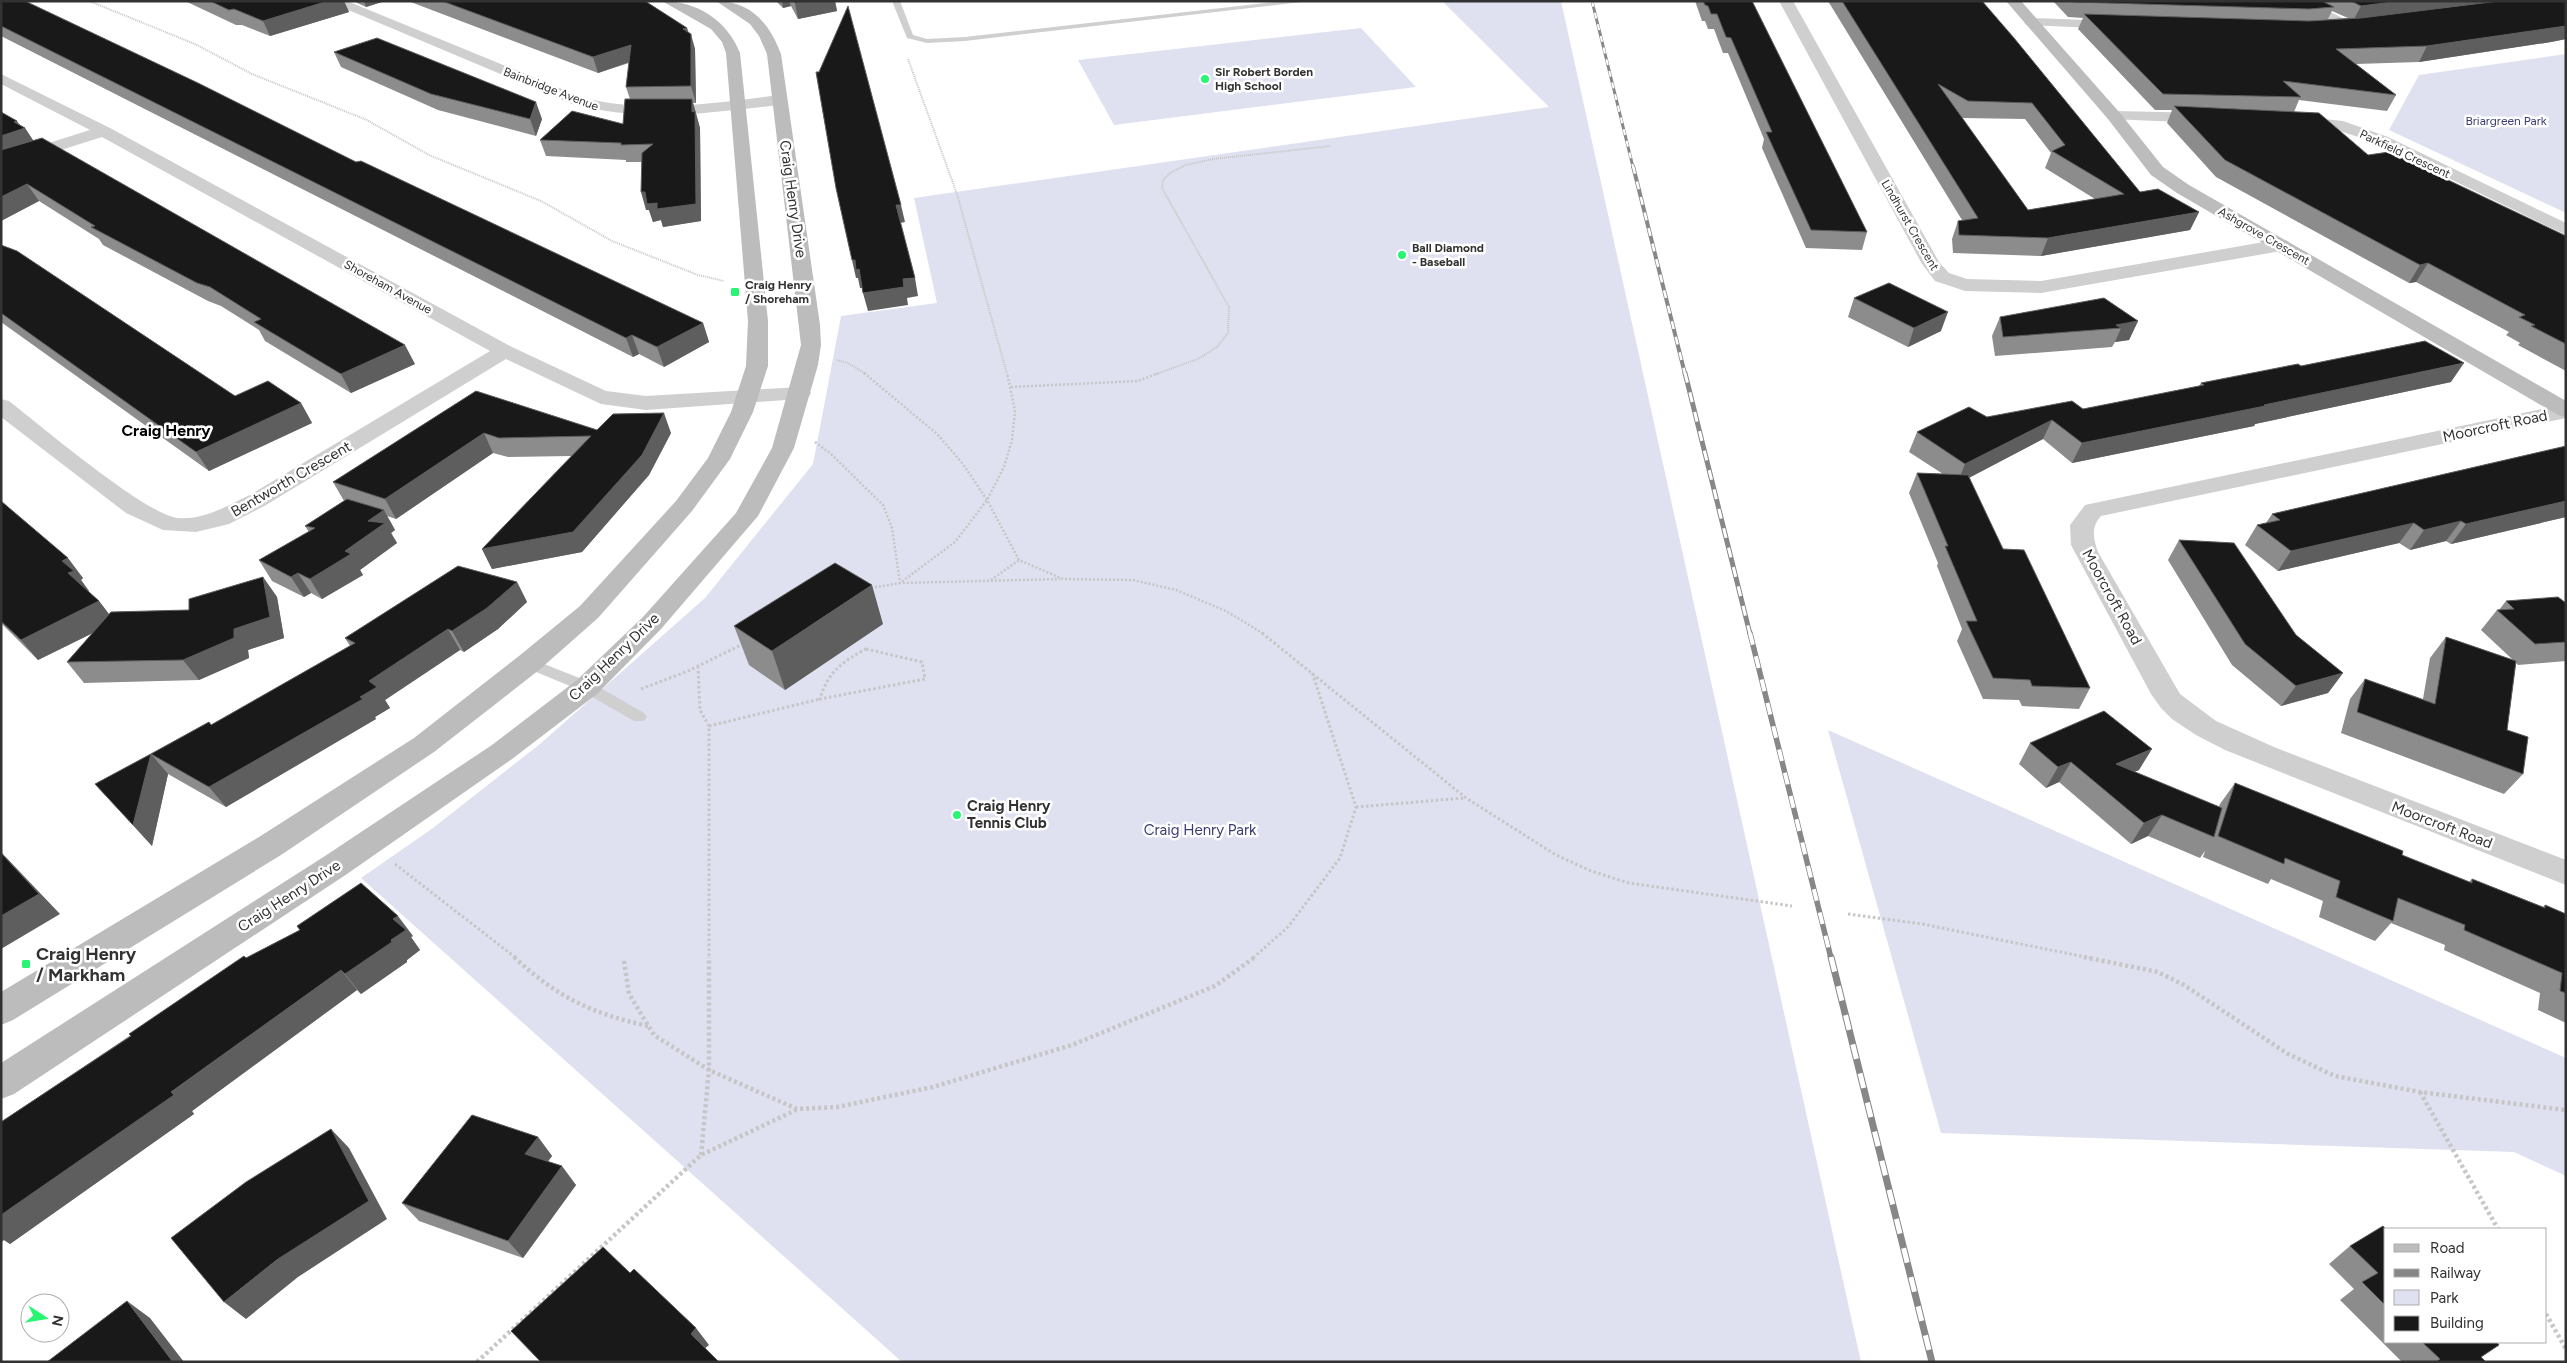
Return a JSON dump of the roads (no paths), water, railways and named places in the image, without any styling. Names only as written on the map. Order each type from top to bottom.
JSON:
[{"type":"street","name":"Bainbridge Avenue","points":[[334,1],[593,106],[640,113],[780,100]]},
{"type":"street","points":[[1,1010],[270,846],[424,745],[529,663],[589,612],[684,506],[720,459],[748,397],[757,366],[758,350],[755,283],[733,53],[726,35],[710,20],[669,1]]},
{"type":"street","name":"Craig Henry Drive","points":[[1,1083],[336,865],[502,752],[587,688],[652,623],[746,516],[783,448],[800,393],[811,345],[810,325],[774,54],[768,36],[755,20],[723,1]]},
{"type":"street","name":"Lindhurst Crescent","points":[[1786,1],[1931,264],[1942,277],[1980,287],[2041,287],[2281,245]]},
{"type":"street","name":"Ashgrove Crescent","points":[[2013,1],[2114,116],[2156,171],[2566,410]]},
{"type":"street","points":[[2297,1],[2353,28]]},
{"type":"street","points":[[2031,22],[2132,25]]},
{"type":"street","points":[[2327,29],[2371,25]]},
{"type":"street","name":"Shoreham Avenue","points":[[1,78],[104,131],[505,350],[601,397],[646,403],[800,393]]},
{"type":"street","points":[[2114,116],[2219,118]]},
{"type":"street","name":"Parkfield Crescent","points":[[2279,120],[2343,126],[2382,140],[2566,230]]},
{"type":"street","points":[[1,164],[104,131]]},
{"type":"street","name":"Bentworth Crescent","points":[[1,406],[134,508],[172,525],[205,524],[220,519],[258,500],[505,350]]},
{"type":"street","name":"Moorcroft Road","points":[[2566,410],[2093,510],[2082,521],[2080,534],[2086,552],[2162,687],[2172,703],[2188,716],[2229,739],[2276,760],[2566,874]]},
{"type":"lane","points":[[896,1],[910,36],[927,41],[965,40],[1306,1]]},
{"type":"lane","points":[[529,663],[613,700],[639,717]]},
{"type":"railway","points":[[1592,1],[1633,167]]},
{"type":"railway","points":[[1633,166],[1685,374]]},
{"type":"railway","points":[[1685,373],[1750,634]]},
{"type":"railway","points":[[1750,633],[1831,958]]},
{"type":"railway","points":[[1831,957],[1932,1362]]},
{"type":"place","name":"Sir Robert Borden High School","points":[[1205,79]]},
{"type":"place","name":"Ball Diamond - Baseball","points":[[1402,255]]},
{"type":"place","name":"Craig Henry / Shoreham","points":[[735,292]]},
{"type":"place","name":"Craig Henry Tennis Club","points":[[957,815]]},
{"type":"place","name":"Craig Henry / Markham","points":[[26,964]]},
{"type":"district","name":"Craig Henry","points":[[166,430]]},
{"type":"park label","name":"Briargreen Park","points":[[2506,121]]},
{"type":"park label","name":"Craig Henry Park","points":[[1200,830]]}]
